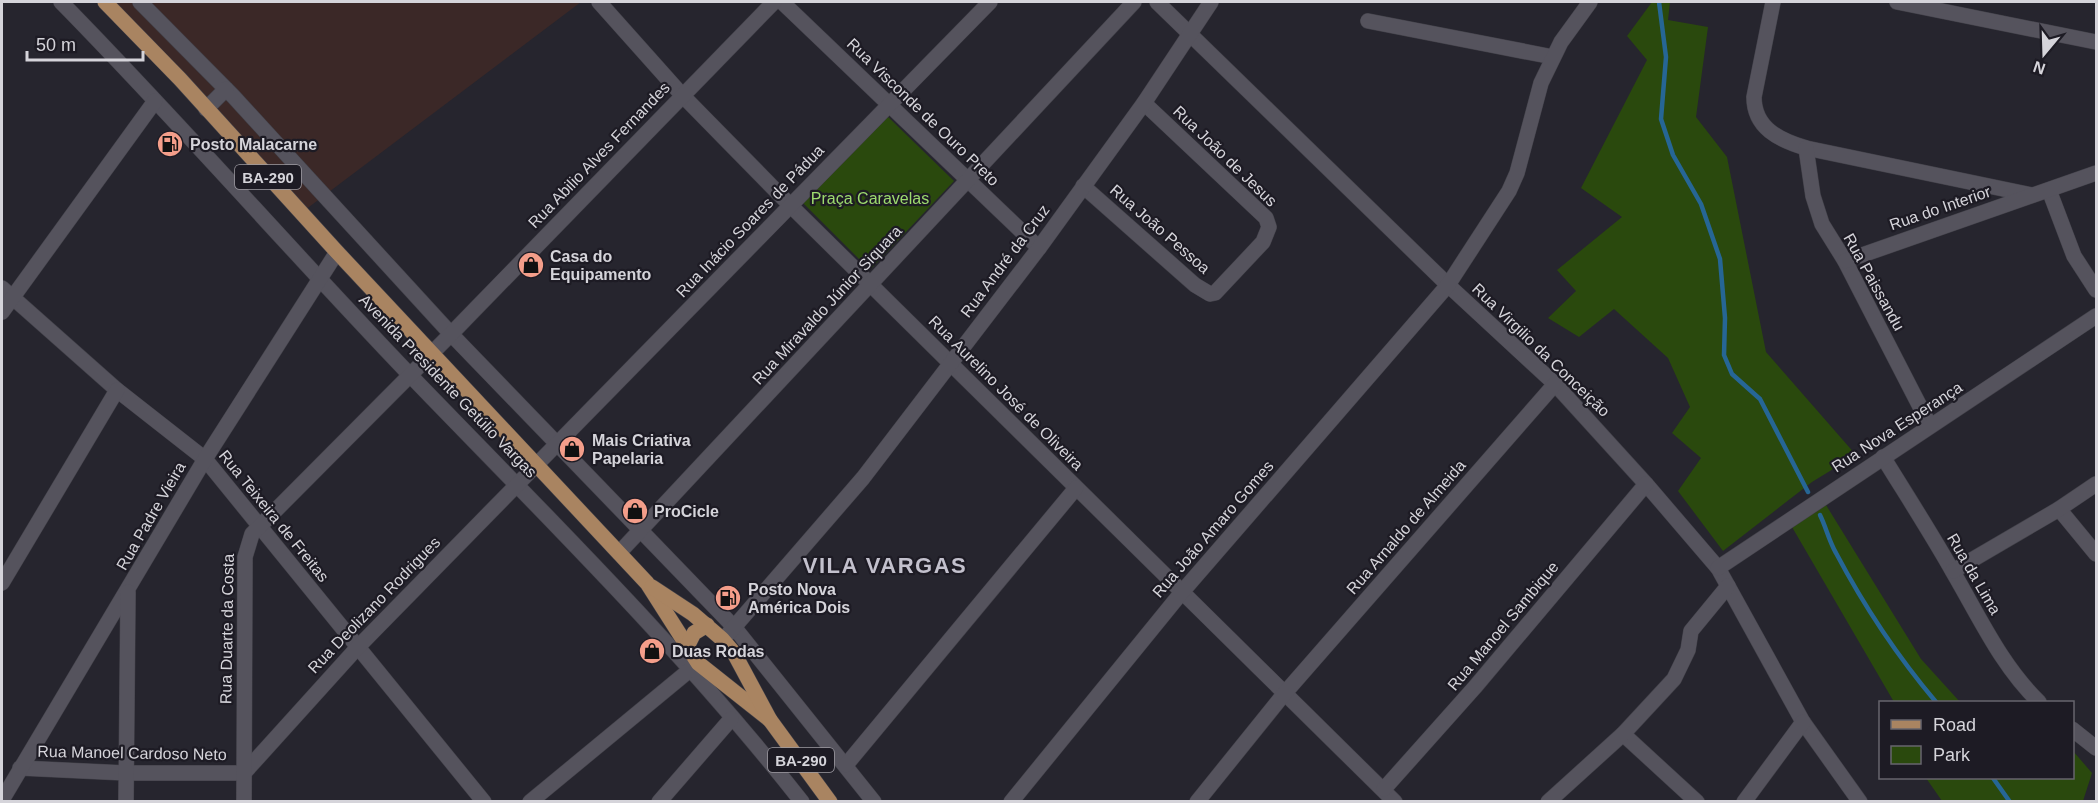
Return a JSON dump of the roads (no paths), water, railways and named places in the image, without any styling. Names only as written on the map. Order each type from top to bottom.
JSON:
[{"type":"main road","name":"Avenida Presidente Getúlio Vargas","points":[[105,2],[619,553],[646,584],[687,647],[694,667],[714,675],[770,720]]},
{"type":"main road","name":"Avenida Presidente Getúlio Vargas","points":[[646,584],[707,624],[722,639],[737,659],[770,720],[830,801]]},
{"type":"main road","points":[[687,647],[694,633],[707,624]]},
{"type":"main road","points":[[714,675],[726,672],[737,659]]},
{"type":"street","name":"Avenida Presidente Getúlio Vargas","points":[[61,2],[410,375],[694,667],[731,719],[802,801]]},
{"type":"street","points":[[140,2],[226,89],[451,334],[734,627],[874,801]]},
{"type":"street","name":"Rua Aurelino José de Oliveira","points":[[599,2],[682,95],[791,206],[1391,798]]},
{"type":"street","name":"Rua Abilio Alves Fernandes","points":[[432,353],[774,2]]},
{"type":"street","name":"Rua Visconde de Ouro Preto","points":[[782,2],[1039,248]]},
{"type":"street","name":"Rua Inácio Soares de Pádua","points":[[535,465],[990,2]]},
{"type":"street","name":"Rua Miravaldo Júnior Siquara","points":[[619,553],[872,285],[967,179],[1134,2]]},
{"type":"street","name":"Rua Virgilio da Conceição","points":[[1157,2],[1448,285],[1555,384],[1646,484],[1718,568],[1803,722],[1860,801]]},
{"type":"street","name":"Rua André da Cruz","points":[[722,639],[863,478],[1039,248],[1144,103],[1211,2]]},
{"type":"street","name":"Rua João Amaro Gomes","points":[[1011,801],[1182,592],[1448,285],[1509,191],[1517,173],[1541,84],[1553,57],[1590,2]]},
{"type":"street","points":[[1773,2],[1754,104],[1768,131],[1787,142],[1806,148],[2032,195]]},
{"type":"street","points":[[1897,2],[2097,42]]},
{"type":"street","points":[[1368,21],[1553,57]]},
{"type":"street","points":[[206,109],[226,89]]},
{"type":"street","points":[[2,312],[6,292],[155,101]]},
{"type":"street","name":"Rua João de Jesus","points":[[1144,103],[1266,218],[1269,227],[1263,242],[1215,292]]},
{"type":"street","name":"Rua Paissandu","points":[[1806,148],[1808,171],[1817,211],[1829,239],[1845,261],[1930,426]]},
{"type":"street","name":"Rua do Interior","points":[[1845,261],[2097,173]]},
{"type":"street","name":"Rua João Pessoa","points":[[1083,186],[1199,288],[1210,294],[1215,292]]},
{"type":"street","points":[[2049,190],[2074,256],[2097,290]]},
{"type":"street","name":"Rua Padre Vieira","points":[[4,792],[128,591],[205,459],[337,252]]},
{"type":"street","name":"Rua Teixeira de Freitas","points":[[6,292],[117,390],[205,459],[484,801]]},
{"type":"street","name":"Rua Nova Esperança","points":[[1718,568],[2097,316]]},
{"type":"street","name":"Rua Duarte da Costa","points":[[244,801],[245,558],[248,539],[258,526],[432,353]]},
{"type":"street","name":"Rua Arnaldo de Almeida","points":[[1197,801],[1284,694],[1555,384]]},
{"type":"street","points":[[2,583],[117,390]]},
{"type":"street","name":"Rua da Lima","points":[[1883,458],[1953,571],[1998,654],[2020,684],[2038,701]]},
{"type":"street","name":"Rua Deolizano Rodrigues","points":[[244,773],[357,648],[535,465]]},
{"type":"street","points":[[1953,571],[2059,509],[2097,483]]},
{"type":"street","name":"Rua Manoel Sambique","points":[[1391,798],[1475,687],[1646,484]]},
{"type":"street","points":[[846,765],[1076,488]]},
{"type":"street","points":[[2059,509],[2097,554]]},
{"type":"street","points":[[1548,801],[1623,734],[1674,679],[1688,650],[1691,631],[1728,586]]},
{"type":"street","points":[[126,801],[128,591]]},
{"type":"street","points":[[530,801],[694,667]]},
{"type":"street","points":[[659,801],[731,719]]},
{"type":"street","points":[[1744,801],[1803,722]]},
{"type":"street","points":[[2074,730],[2097,748]]},
{"type":"street","points":[[1623,734],[1697,801]]},
{"type":"street","name":"Rua Manoel Cardoso Neto","points":[[20,768],[126,773],[244,773]]},
{"type":"waterway","points":[[1659,2],[1666,57],[1661,119],[1673,155],[1701,204],[1720,259],[1725,318],[1724,355],[1732,374],[1760,399],[1808,492]]},
{"type":"waterway","points":[[1820,515],[1834,548],[1870,612],[1908,667],[1935,701]]},
{"type":"waterway","points":[[1994,779],[2010,802]]},
{"type":"place","name":"Posto Malacarne","points":[[170,144]]},
{"type":"place","name":"Casa do Equipamento","points":[[531,265]]},
{"type":"place","name":"Mais Criativa Papelaria","points":[[572,449]]},
{"type":"place","name":"ProCicle","points":[[635,511]]},
{"type":"place","name":"Posto Nova América Dois","points":[[728,598]]},
{"type":"place","name":"Duas Rodas","points":[[652,651]]},
{"type":"district","name":"VILA VARGAS","points":[[885,565]]},
{"type":"park label","name":"Praça Caravelas","points":[[870,198]]}]
